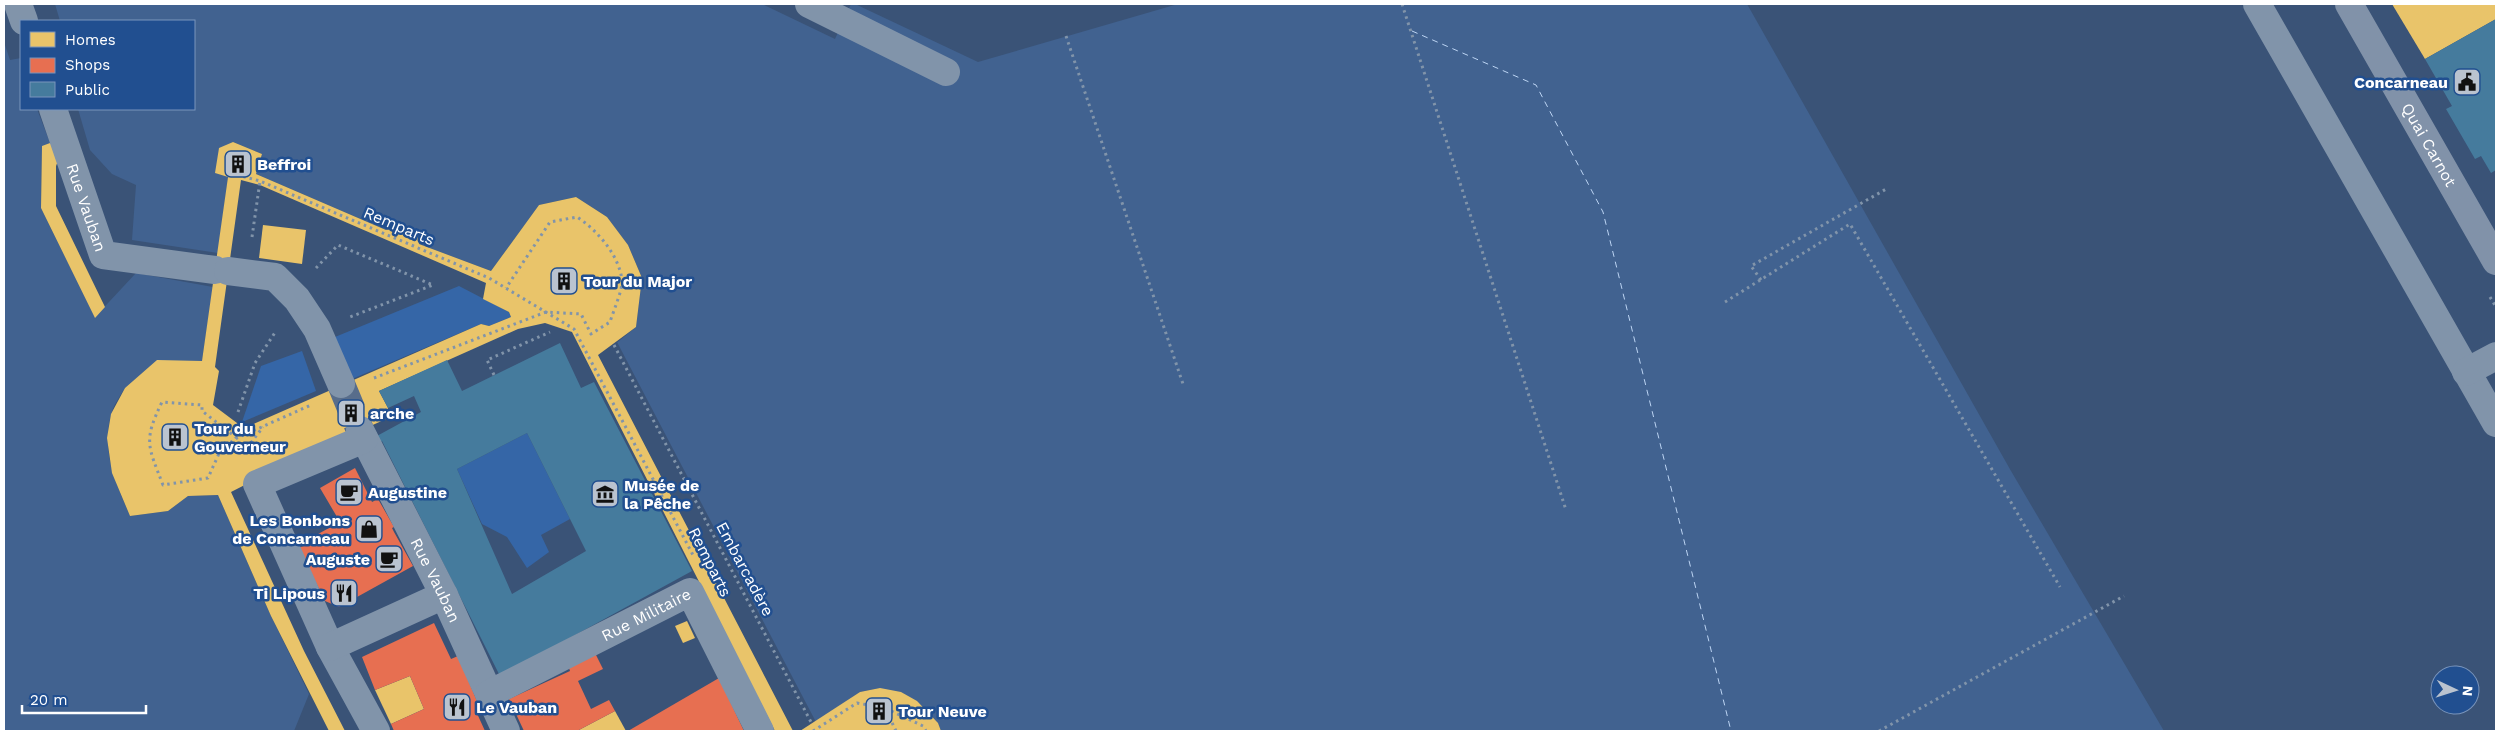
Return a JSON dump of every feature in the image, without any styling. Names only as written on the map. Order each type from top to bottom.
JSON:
[{"type":"main road","name":"Quai Carnot","points":[[2349,4],[2496,261]]},
{"type":"street","points":[[18,4],[24,20]]},
{"type":"street","points":[[809,4],[946,72]]},
{"type":"street","points":[[2257,4],[2496,423]]},
{"type":"street","name":"Rue Vauban","points":[[54,110],[103,255],[275,277]]},
{"type":"street","points":[[275,277],[297,299],[353,383]]},
{"type":"street","points":[[2466,372],[2496,356]]},
{"type":"street","name":"Rue Vauban","points":[[330,646],[257,484],[362,434],[444,595],[506,731]]},
{"type":"street","name":"Rue Militaire","points":[[489,694],[690,592],[760,731]]},
{"type":"street","points":[[376,731],[330,646],[444,595]]},
{"type":"path","points":[[1402,4],[1566,510]]},
{"type":"path","points":[[1066,36],[1184,387]]},
{"type":"path","name":"Remparts","points":[[238,175],[260,181],[489,278],[574,329],[698,565]]},
{"type":"path","points":[[230,272],[260,181]]},
{"type":"path","points":[[1761,280],[1751,266],[1888,188]]},
{"type":"path","points":[[353,383],[546,312],[581,314],[591,334],[610,322],[622,281],[612,252],[595,229],[578,217],[550,222],[506,288]]},
{"type":"path","points":[[1725,302],[1850,224],[2060,587]]},
{"type":"path","points":[[275,277],[312,272],[338,245],[433,285],[317,329]]},
{"type":"path","points":[[238,412],[256,363],[297,299]]},
{"type":"path","points":[[494,375],[487,360],[550,332]]},
{"type":"path","name":"Embarcadère","points":[[614,345],[812,724]]},
{"type":"path","points":[[237,438],[202,410],[202,404],[162,402],[152,424],[149,447],[163,485],[208,478],[221,449],[237,438],[263,427],[245,451]]},
{"type":"path","points":[[1879,731],[2124,596]]},
{"type":"path","points":[[813,731],[857,703],[885,708],[924,726],[926,731]]},
{"type":"path","points":[[885,708],[896,731]]},
{"type":"shaded area","points":[[55,4],[762,4],[835,39],[851,4],[855,4],[978,62],[1178,4],[1747,4],[2011,471],[2164,731],[941,731],[938,723],[880,688],[860,692],[816,722],[793,731],[614,345],[636,327],[642,278],[628,245],[607,217],[576,197],[539,205],[491,271],[419,244],[417,233],[397,224],[386,230],[256,174],[262,154],[233,142],[219,149],[216,173],[228,177],[218,253],[132,240],[136,185],[112,174],[90,150],[78,110],[195,110],[195,20],[60,20]]},
{"type":"shaded area","points":[[4,42],[10,60],[20,58],[20,110],[37,110],[50,143],[42,147],[41,208],[95,317],[136,273],[213,287],[202,361],[125,388],[111,415],[108,441],[111,467],[130,516],[168,511],[188,496],[218,495],[271,616],[309,694],[294,731],[4,731]]},
{"type":"shaded area","points":[[459,286],[509,312],[511,317],[489,326],[481,324],[352,379],[335,337]]},
{"type":"shaded area","points":[[302,351],[316,391],[242,422],[261,366]]},
{"type":"shaded area","points":[[527,433],[570,519],[541,535],[549,552],[527,568],[507,537],[482,524],[457,469]]},
{"type":"pier","points":[[617,342],[816,722],[800,731],[793,731],[598,355]]},
{"type":"building: Homes","points":[[2392,4],[2496,4],[2496,19],[2425,59]]},
{"type":"building: Homes","points":[[233,142],[262,154],[256,174],[386,230],[397,224],[417,233],[419,244],[491,271],[539,205],[576,197],[607,217],[628,245],[642,278],[636,327],[598,355],[793,731],[775,731],[572,332],[545,323],[518,329],[379,391],[388,408],[386,419],[366,428],[348,432],[231,492],[304,651],[345,731],[329,731],[271,616],[218,495],[188,496],[168,511],[130,516],[112,473],[107,438],[111,414],[125,388],[157,360],[202,361],[228,177],[215,173],[219,148]],"holes":[[[241,180],[260,185],[486,283],[483,299],[509,312],[511,317],[489,326],[481,324],[240,430],[237,423],[213,405],[219,371],[215,367]]]},
{"type":"building: Homes","points":[[50,143],[61,153],[56,166],[56,206],[105,307],[95,318],[41,208],[42,146]]},
{"type":"building: Homes","points":[[263,225],[306,230],[302,264],[259,258]]},
{"type":"building: Homes","points":[[687,621],[695,638],[683,643],[675,626]]},
{"type":"building: Homes","points":[[410,676],[424,709],[391,724],[375,690]]},
{"type":"building: Homes","name":"Tour Neuve","points":[[880,688],[901,692],[917,701],[938,723],[941,731],[800,731],[860,692]]},
{"type":"building: Homes","points":[[615,711],[626,731],[577,731]]},
{"type":"building: Shops","points":[[355,468],[372,502],[378,499],[413,566],[339,607],[325,601],[299,548],[309,543],[307,540],[340,522],[320,488]]},
{"type":"building: Shops","points":[[434,623],[451,659],[458,656],[479,706],[475,709],[485,731],[394,731],[391,724],[424,709],[410,676],[375,690],[362,657]]},
{"type":"building: Shops","points":[[595,653],[603,669],[578,681],[591,709],[609,700],[615,711],[577,731],[524,731],[509,699],[570,671],[569,668]]},
{"type":"building: Shops","points":[[719,678],[744,731],[628,731]]},
{"type":"building: Public","name":"Concarneau","points":[[2496,19],[2496,170],[2491,173],[2481,156],[2475,159],[2446,109],[2452,106],[2425,59]]},
{"type":"building: Public","name":"Musée de la Pêche","points":[[560,343],[581,388],[594,382],[692,571],[500,676],[382,441],[378,443],[375,437],[421,412],[414,396],[388,408],[379,391],[447,360],[462,391]],"holes":[[[527,433],[586,551],[512,594],[457,469]]]},
{"type":"ferry route","points":[[1412,31],[1536,85],[1603,212],[1731,731]]},
{"type":"tunnel","points":[[341,384],[360,430]]},
{"type":"place","name":"Concarneau","points":[[2467,82]]},
{"type":"place","name":"Beffroi","points":[[238,164]]},
{"type":"place","name":"Tour du Major","points":[[564,281]]},
{"type":"place","name":"arche","points":[[351,413]]},
{"type":"place","name":"Tour du Gouverneur","points":[[175,437]]},
{"type":"place","name":"Augustine","points":[[349,492]]},
{"type":"place","name":"Musée de la Pêche","points":[[605,494]]},
{"type":"place","name":"Les Bonbons de Concarneau","points":[[369,529]]},
{"type":"place","name":"Auguste","points":[[389,559]]},
{"type":"place","name":"Ti Lipous","points":[[344,593]]},
{"type":"place","name":"Le Vauban","points":[[457,707]]},
{"type":"place","name":"Tour Neuve","points":[[879,711]]}]
